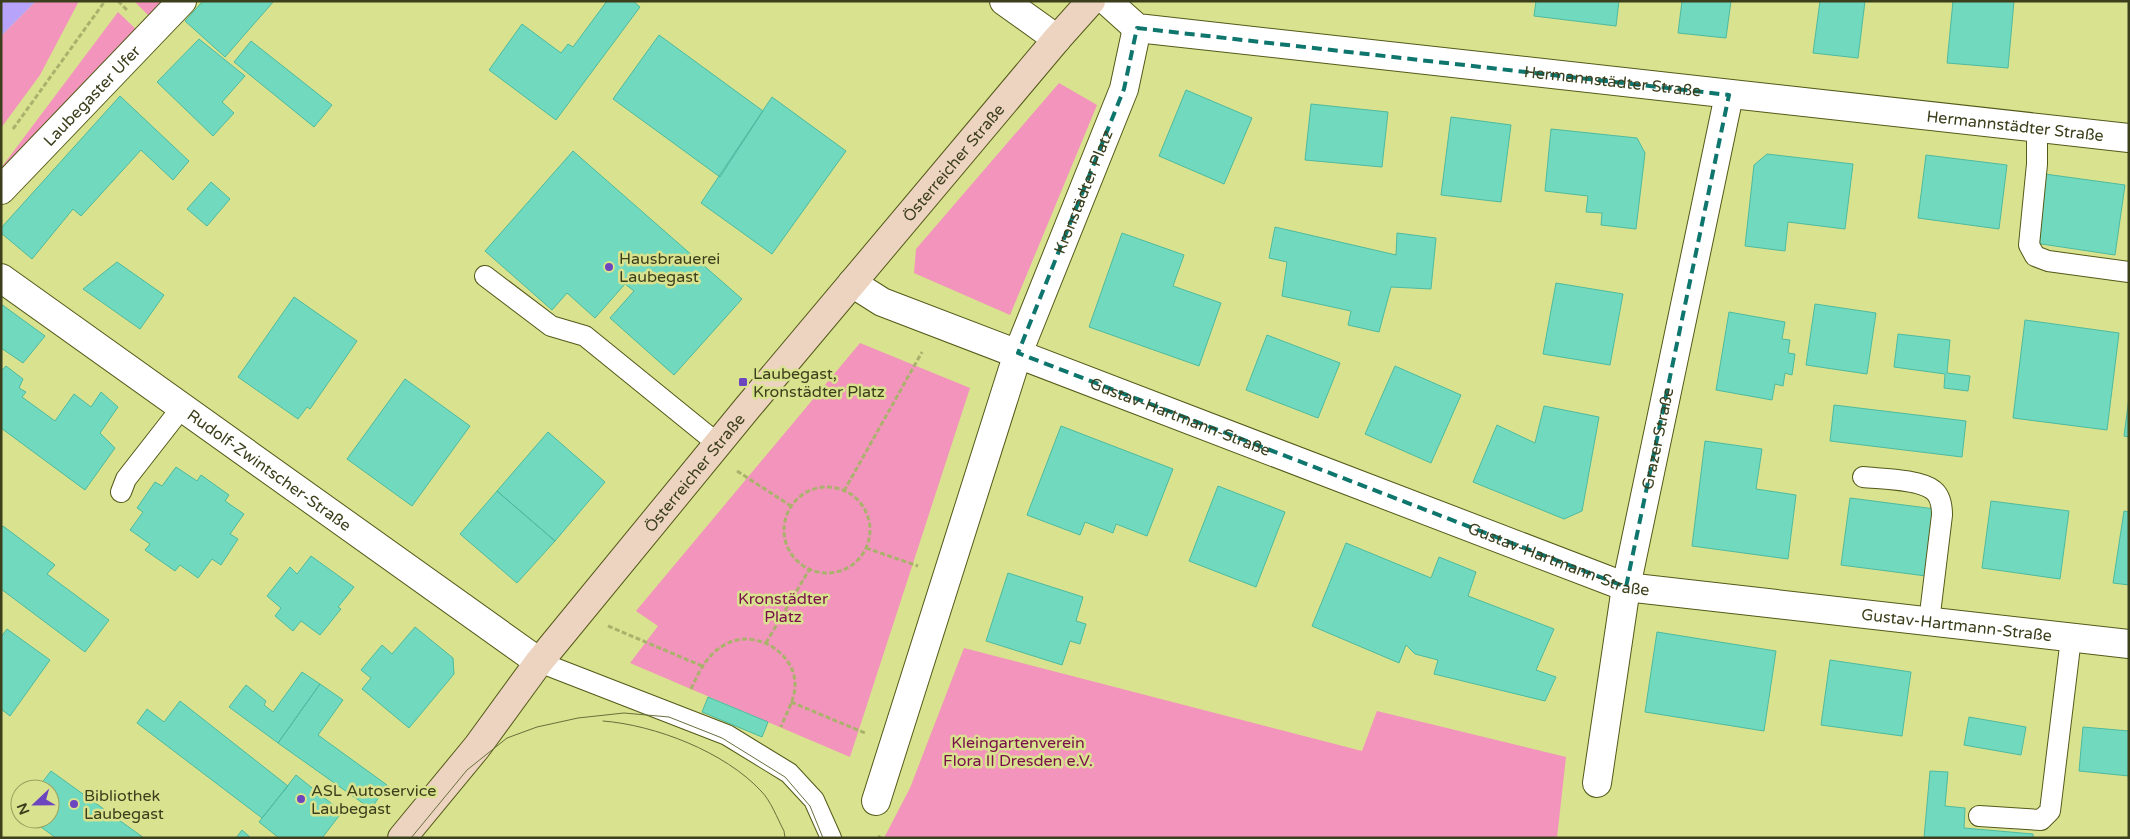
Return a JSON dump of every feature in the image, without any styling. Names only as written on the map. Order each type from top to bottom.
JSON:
[{"type":"street","name":"Laubegaster Ufer","points":[[1,190],[182,1]]},
{"type":"street","points":[[1004,1],[1057,39]]},
{"type":"street","name":"Österreicher Straße","points":[[402,838],[477,747],[539,662],[714,449],[1057,39],[1091,1]]},
{"type":"street","points":[[1107,1],[1137,28]]},
{"type":"street","name":"Hermannstädter Straße","points":[[1137,28],[2129,138]]},
{"type":"street","name":"Kronstädter Platz","points":[[876,801],[1018,353],[1124,89],[1137,28]]},
{"type":"street","name":"Grazer Straße","points":[[1597,783],[1626,587],[1730,95]]},
{"type":"street","name":"Rudolf-Zwintscher-Straße","points":[[1,278],[183,406],[539,662]]},
{"type":"street","points":[[852,283],[882,302],[1018,353]]},
{"type":"street","name":"Gustav-Hartmann-Straße","points":[[1018,353],[1626,587],[2129,644]]},
{"type":"lane","points":[[2037,128],[2037,164],[2029,245],[2035,256],[2048,261],[2129,272]]},
{"type":"lane","points":[[485,276],[551,326],[585,336],[714,449]]},
{"type":"lane","points":[[121,492],[126,479],[183,406]]},
{"type":"lane","points":[[1863,477],[1923,484],[1934,490],[1942,502],[1929,622]]},
{"type":"lane","points":[[1978,816],[2041,820],[2050,811],[2070,638]]},
{"type":"lane","points":[[539,662],[727,735],[788,773],[814,800],[831,838]]},
{"type":"path","points":[[7,137],[105,1]]},
{"type":"path","points":[[844,491],[938,323]]},
{"type":"path","points":[[714,449],[791,506]]},
{"type":"path","points":[[829,487],[844,491],[855,498],[864,508],[869,521],[870,534],[866,548],[859,559],[848,568],[836,572],[822,573],[809,570],[797,561],[788,549],[784,535],[784,520],[791,506],[801,495],[815,489],[829,487]]},
{"type":"path","points":[[866,548],[948,576]]},
{"type":"path","points":[[766,643],[809,570]]},
{"type":"path","points":[[579,614],[702,666]]},
{"type":"path","points":[[691,689],[702,666],[713,653],[728,643],[745,639],[766,643],[780,651],[790,666],[795,686],[781,727]]},
{"type":"path","points":[[791,702],[894,744]]},
{"type":"highlighted area","points":[[1137,28],[1729,95],[1626,587],[1018,353],[1124,89]]},
{"type":"green space","points":[[36,1],[79,1],[40,75],[1,128],[1,36]]},
{"type":"green space","points":[[134,1],[173,1],[154,21]]},
{"type":"green space","points":[[118,12],[141,34],[1,180],[1,168]]},
{"type":"green space","points":[[1059,83],[1097,105],[1010,315],[914,273],[916,249]]},
{"type":"green space","name":"Kronstädter Platz","points":[[860,343],[970,388],[850,757],[630,663],[658,626],[636,611]]},
{"type":"green space","name":"Kleingartenverein Flora II Dresden e.V.","points":[[964,648],[1362,751],[1377,711],[1566,757],[1557,838],[884,838],[910,788]]},
{"type":"shaded area","points":[[1,1],[36,1],[1,36]]},
{"type":"building","points":[[203,1],[274,1],[225,57],[185,21]]},
{"type":"building","points":[[607,1],[633,1],[640,7],[556,120],[489,70],[522,24],[561,53],[568,44],[573,47]]},
{"type":"building","points":[[1536,1],[1619,1],[1616,26],[1534,16]]},
{"type":"building","points":[[1682,1],[1731,1],[1726,38],[1678,33]]},
{"type":"building","points":[[1820,1],[1865,1],[1858,58],[1813,53]]},
{"type":"building","points":[[1953,1],[2014,1],[2008,68],[1947,63]]},
{"type":"building","points":[[659,35],[763,111],[720,177],[613,99]]},
{"type":"building","points":[[199,39],[245,76],[222,102],[234,113],[213,136],[157,82]]},
{"type":"building","points":[[251,41],[332,105],[314,127],[234,62]]},
{"type":"building","points":[[1186,90],[1252,118],[1224,184],[1159,156]]},
{"type":"building","points":[[120,96],[189,161],[173,180],[141,150],[81,216],[73,209],[32,259],[1,233],[1,228]]},
{"type":"building","points":[[772,97],[846,151],[772,254],[701,203]]},
{"type":"building","points":[[1311,104],[1388,112],[1382,167],[1305,160]]},
{"type":"building","points":[[1451,117],[1511,125],[1501,202],[1441,195]]},
{"type":"building","points":[[1551,129],[1637,138],[1645,153],[1636,229],[1601,225],[1602,213],[1586,212],[1588,196],[1545,191]]},
{"type":"building","points":[[573,151],[742,299],[674,375],[610,318],[634,291],[625,284],[595,318],[567,293],[552,310],[485,251]]},
{"type":"building","points":[[1767,154],[1853,164],[1845,229],[1788,222],[1785,251],[1745,246],[1754,165]]},
{"type":"building","points":[[1926,155],[2007,165],[1999,229],[1918,218]]},
{"type":"building","points":[[2045,174],[2125,185],[2115,255],[2035,243]]},
{"type":"building","points":[[211,182],[230,199],[207,226],[187,209]]},
{"type":"building","points":[[1275,227],[1396,255],[1397,233],[1436,238],[1431,289],[1391,287],[1379,332],[1348,325],[1351,311],[1282,296],[1287,262],[1269,258]]},
{"type":"building","points":[[1122,233],[1184,255],[1173,286],[1221,303],[1199,366],[1089,327]]},
{"type":"building","points":[[117,262],[164,295],[140,329],[83,289]]},
{"type":"building","points":[[1556,283],[1623,294],[1610,365],[1543,354]]},
{"type":"building","points":[[294,297],[357,341],[310,409],[307,407],[298,419],[238,377]]},
{"type":"building","points":[[1,304],[45,336],[23,363],[1,348]]},
{"type":"building","points":[[1815,304],[1876,313],[1867,374],[1806,365]]},
{"type":"building","points":[[1729,312],[1785,322],[1782,339],[1790,340],[1788,353],[1795,354],[1792,375],[1785,373],[1783,386],[1775,384],[1772,400],[1716,390]]},
{"type":"building","points":[[2025,320],[2119,333],[2107,430],[2013,418]]},
{"type":"building","points":[[1898,334],[1950,340],[1947,373],[1970,376],[1968,391],[1944,388],[1945,374],[1894,367]]},
{"type":"building","points":[[1267,335],[1340,363],[1318,418],[1246,390]]},
{"type":"building","points":[[6,366],[23,379],[19,388],[26,392],[22,397],[55,421],[74,394],[91,407],[101,392],[118,407],[100,433],[115,448],[85,490],[1,428],[1,371]]},
{"type":"building","points":[[1395,366],[1461,395],[1431,463],[1365,434]]},
{"type":"building","points":[[405,379],[470,426],[412,506],[347,459]]},
{"type":"building","points":[[2129,398],[2129,437],[2124,436]]},
{"type":"building","points":[[1834,405],[1966,421],[1962,457],[1830,441]]},
{"type":"building","points":[[1544,406],[1599,417],[1582,511],[1564,519],[1473,482],[1497,425],[1535,443]]},
{"type":"building","points":[[1061,426],[1173,469],[1147,536],[1116,524],[1113,533],[1085,522],[1080,535],[1027,515]]},
{"type":"building","points":[[548,432],[605,482],[555,541],[497,491]]},
{"type":"building","points":[[1705,441],[1762,449],[1756,489],[1796,495],[1788,559],[1692,546]]},
{"type":"building","points":[[176,467],[197,481],[201,475],[229,495],[225,501],[244,514],[230,534],[238,539],[221,565],[212,559],[198,578],[180,565],[175,571],[145,550],[150,544],[130,530],[143,512],[137,508],[155,482],[162,486]]},
{"type":"building","points":[[1218,486],[1285,512],[1256,587],[1189,561]]},
{"type":"building","points":[[497,491],[555,541],[517,583],[460,534]]},
{"type":"building","points":[[1850,498],[1935,509],[1926,576],[1841,565]]},
{"type":"building","points":[[1991,501],[2069,511],[2060,579],[1982,568]]},
{"type":"building","points":[[2124,511],[2129,512],[2129,585],[2113,583]]},
{"type":"building","points":[[3,526],[55,565],[47,574],[109,620],[85,652],[1,589],[1,529]]},
{"type":"building","points":[[1346,543],[1431,578],[1439,557],[1476,572],[1468,596],[1554,629],[1536,670],[1556,677],[1545,701],[1434,674],[1438,660],[1415,654],[1406,645],[1399,663],[1312,626]]},
{"type":"building","points":[[311,556],[354,587],[338,607],[341,609],[320,635],[301,621],[293,631],[275,616],[281,608],[267,596],[290,567],[297,574]]},
{"type":"building","points":[[1008,573],[1083,597],[1076,621],[1086,624],[1080,644],[1070,641],[1062,665],[986,641]]},
{"type":"building","points":[[415,627],[453,658],[454,674],[409,728],[362,689],[371,678],[361,670],[382,645],[392,654]]},
{"type":"building","points":[[7,629],[50,660],[10,716],[1,709],[1,637]]},
{"type":"building","points":[[1657,632],[1776,651],[1764,731],[1645,712]]},
{"type":"building","points":[[1830,660],[1911,672],[1902,736],[1821,725]]},
{"type":"building","points":[[302,672],[320,684],[278,743],[229,707],[246,685],[266,701],[264,705],[273,712]]},
{"type":"building","points":[[320,684],[343,700],[318,735],[387,785],[371,809],[278,743]]},
{"type":"building","points":[[708,697],[768,722],[762,737],[702,712]]},
{"type":"building","points":[[180,701],[288,786],[262,818],[137,723],[147,709],[164,722]]},
{"type":"building","points":[[1969,717],[2026,727],[2021,755],[1964,745]]},
{"type":"building","points":[[2083,727],[2129,731],[2129,776],[2079,771]]},
{"type":"building","name":"Bibliothek Laubegast","points":[[51,771],[144,838],[56,838],[44,829],[60,829],[60,779],[45,779]]},
{"type":"building","points":[[1930,771],[1948,772],[1945,806],[1965,808],[1964,828],[2033,834],[2033,838],[1924,838]]},
{"type":"building","name":"ASL Autoservice Laubegast","points":[[296,775],[342,812],[322,838],[279,838],[259,822]]},
{"type":"building","points":[[242,830],[251,838],[236,838]]},
{"type":"tram line","points":[[411,838],[467,770],[507,738],[537,727],[578,718],[624,713],[669,717],[722,738],[785,777],[810,806],[823,838]]},
{"type":"tram line","points":[[603,721],[645,728],[666,735],[688,743],[728,764],[746,777],[765,795],[784,831],[785,838]]},
{"type":"place","name":"Hausbrauerei Laubegast","points":[[609,267]]},
{"type":"place","name":"Laubegast, Kronstädter Platz","points":[[743,382]]},
{"type":"place","name":"ASL Autoservice Laubegast","points":[[301,799]]},
{"type":"place","name":"Bibliothek Laubegast","points":[[74,804]]}]
